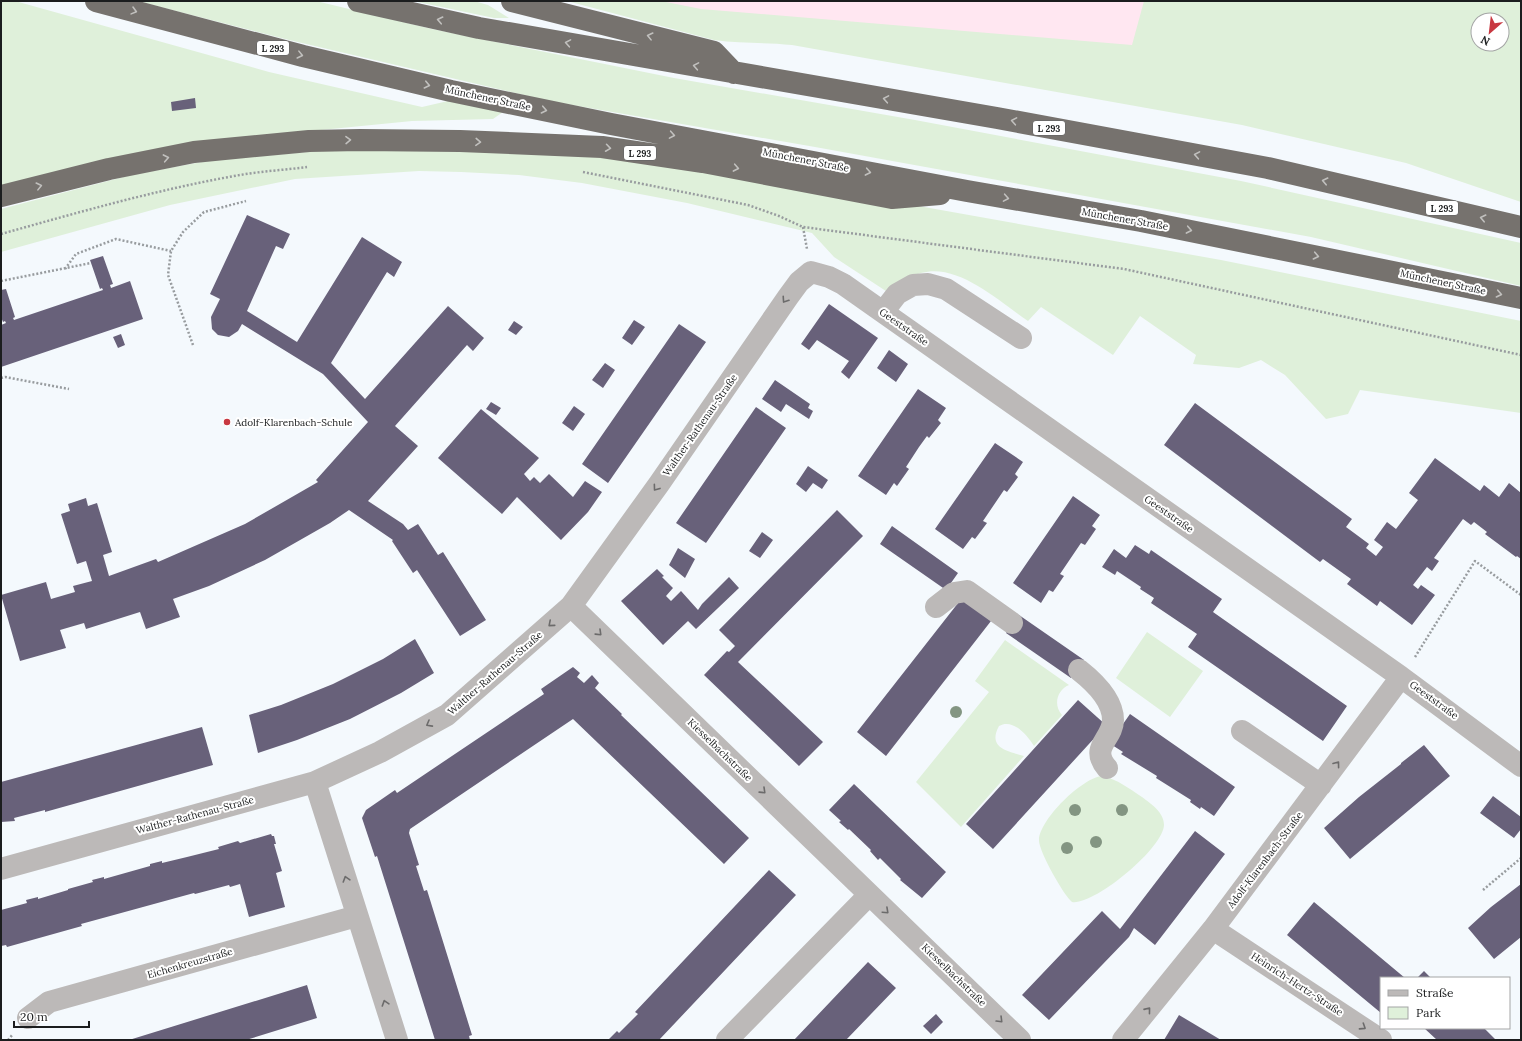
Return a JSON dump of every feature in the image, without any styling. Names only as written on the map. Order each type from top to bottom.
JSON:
[{"type":"highway","name":"Münchener Straße","points":[[96,1],[303,56],[459,92],[611,124],[967,192],[1141,221],[1521,298]]},
{"type":"highway","name":"L 293","points":[[358,1],[479,28],[1268,168],[1521,227]]},
{"type":"highway","points":[[512,1],[714,52],[734,73]]},
{"type":"highway","name":"L 293","points":[[1,196],[109,169],[194,152],[309,141],[360,140],[460,141],[602,147],[703,162],[892,198],[967,192]]},
{"type":"street","name":"Geeststraße","points":[[811,272],[829,276],[843,284],[1401,677],[1521,766]]},
{"type":"street","name":"Walther-Rathenau-Straße","points":[[1,869],[315,782],[380,752],[447,714],[571,606],[659,484],[788,297],[799,282],[811,272]]},
{"type":"street","points":[[882,312],[898,294],[913,285],[928,284],[946,289],[1021,338]]},
{"type":"street","points":[[936,607],[954,592],[967,591],[1012,623]]},
{"type":"street","name":"Kiesselbachstraße","points":[[571,606],[1020,1040]]},
{"type":"street","points":[[1078,670],[1097,687],[1105,697],[1113,715],[1112,726],[1101,748],[1102,758],[1107,768]]},
{"type":"street","name":"Adolf-Klarenbach-Straße","points":[[1123,1040],[1213,929],[1401,677]]},
{"type":"street","points":[[1242,731],[1321,785]]},
{"type":"street","points":[[315,782],[397,1040]]},
{"type":"street","points":[[727,1040],[869,895]]},
{"type":"street","name":"Eichenkreuzstraße","points":[[28,1018],[49,1002],[357,916]]},
{"type":"street","name":"Heinrich-Hertz-Straße","points":[[1213,929],[1382,1040]]},
{"type":"path","points":[[1,234],[116,202],[188,185],[242,175],[310,167]]},
{"type":"path","points":[[576,171],[748,205],[779,216],[803,227],[1124,269],[1521,355]]},
{"type":"path","points":[[193,345],[168,275],[171,251],[183,232],[204,212],[246,202]]},
{"type":"path","points":[[65,269],[76,254],[116,239],[171,251]]},
{"type":"path","points":[[1,281],[91,263]]},
{"type":"path","points":[[1,378],[4,377],[69,389]]},
{"type":"path","points":[[1401,677],[1419,652],[1475,561],[1521,595]]},
{"type":"path","points":[[1483,890],[1521,858]]},
{"type":"shaded area","points":[[616,1],[1151,1],[1138,53]]},
{"type":"green space","points":[[1,1],[15,1],[269,72],[422,107],[448,101],[503,112],[493,119],[412,121],[311,131],[1,186]]},
{"type":"green space","points":[[137,1],[316,1],[432,29],[674,78],[915,120],[1241,181],[1521,243],[1521,286],[1311,237],[815,147],[549,101],[285,39]]},
{"type":"green space","points":[[413,1],[474,1],[488,5],[509,18],[494,18]]},
{"type":"green space","points":[[567,1],[661,1],[701,9],[1132,45],[1144,1],[1521,1],[1521,202],[1406,163],[1242,125],[792,45],[714,40]]},
{"type":"green space","points":[[374,146],[568,152],[795,184],[1221,260],[1521,321],[1521,413],[1360,390],[1348,414],[1326,419],[1285,375],[1261,360],[1239,368],[1193,364],[1196,355],[1140,316],[1113,355],[1041,307],[1028,321],[987,292],[956,276],[941,272],[925,272],[910,278],[892,295],[834,257],[812,233],[687,203],[582,183],[519,175],[419,171],[295,179],[170,205],[1,252],[1,209],[131,175],[207,161]]},
{"type":"green space","points":[[1147,632],[1203,671],[1170,717],[1116,678]]},
{"type":"green space","points":[[1005,640],[1069,685],[1059,694],[1057,702],[1059,711],[1062,715],[1034,746],[1024,733],[1014,726],[1004,724],[999,726],[996,733],[997,744],[1006,750],[1024,756],[961,827],[916,782],[989,692],[975,681]]},
{"type":"green space","points":[[1102,776],[1113,779],[1149,802],[1162,816],[1164,825],[1161,835],[1152,848],[1126,874],[1095,895],[1082,901],[1072,902],[1063,891],[1043,853],[1039,840],[1041,831],[1046,821],[1063,801],[1084,784],[1094,778]]},
{"type":"building","points":[[195,98],[196,108],[172,111],[171,102]]},
{"type":"building","points":[[247,215],[290,234],[283,249],[276,246],[247,311],[297,342],[362,237],[402,262],[394,277],[387,272],[331,363],[365,399],[448,306],[484,338],[473,351],[467,345],[395,426],[418,446],[368,501],[403,524],[408,530],[418,524],[438,555],[443,552],[486,620],[460,636],[417,570],[413,573],[392,541],[393,540],[349,510],[330,523],[265,560],[209,586],[173,599],[180,617],[146,629],[140,612],[86,629],[84,623],[60,630],[66,648],[20,661],[1,595],[46,582],[51,599],[75,592],[73,586],[92,581],[86,561],[77,564],[61,514],[70,511],[68,504],[86,498],[88,506],[97,503],[112,552],[103,555],[109,576],[156,559],[158,562],[245,524],[318,482],[316,480],[368,422],[323,374],[242,324],[238,331],[229,337],[218,335],[212,329],[211,317],[220,299],[210,294]]},
{"type":"building","points":[[103,256],[113,284],[110,285],[111,288],[130,281],[143,319],[1,367],[1,325],[6,323],[5,321],[3,322],[1,317],[1,290],[6,289],[15,317],[13,318],[14,320],[103,290],[102,288],[100,289],[90,260]]},
{"type":"building","points":[[829,304],[878,338],[849,379],[841,372],[849,361],[817,340],[809,350],[801,344]]},
{"type":"building","points":[[634,320],[645,327],[632,345],[622,338]]},
{"type":"building","points":[[514,321],[523,327],[516,335],[508,330]]},
{"type":"building","points":[[679,324],[706,342],[608,483],[582,464]]},
{"type":"building","points":[[121,334],[125,345],[118,348],[113,337]]},
{"type":"building","points":[[889,350],[908,364],[896,382],[877,368]]},
{"type":"building","points":[[605,363],[615,370],[603,388],[592,380]]},
{"type":"building","points":[[775,380],[810,404],[808,408],[813,411],[809,419],[786,404],[781,412],[762,399]]},
{"type":"building","points":[[918,389],[946,408],[938,420],[941,423],[929,438],[927,436],[919,447],[906,467],[909,469],[897,486],[894,483],[886,495],[858,476]]},
{"type":"building","points":[[491,402],[501,408],[496,415],[486,409]]},
{"type":"building","points":[[1195,403],[1352,519],[1346,527],[1369,544],[1366,548],[1376,556],[1383,547],[1374,540],[1387,522],[1396,529],[1418,500],[1409,493],[1435,458],[1480,491],[1484,485],[1499,497],[1509,483],[1521,493],[1521,559],[1517,556],[1516,557],[1485,534],[1487,532],[1474,522],[1471,525],[1463,519],[1434,558],[1439,561],[1432,571],[1427,567],[1413,585],[1418,589],[1421,585],[1435,595],[1412,625],[1380,601],[1377,606],[1347,584],[1351,579],[1323,559],[1320,562],[1164,445]]},
{"type":"building","points":[[574,406],[585,414],[573,431],[562,423]]},
{"type":"building","points":[[756,407],[786,428],[706,543],[676,523]]},
{"type":"building","points":[[481,409],[539,458],[524,474],[530,481],[534,477],[540,483],[549,474],[573,497],[585,481],[602,492],[588,512],[561,540],[517,497],[502,514],[438,458]]},
{"type":"building","points":[[995,443],[1023,462],[1015,474],[1018,477],[1007,492],[1004,490],[983,521],[987,523],[975,539],[972,537],[963,549],[935,529]]},
{"type":"building","points":[[808,466],[828,480],[822,489],[813,483],[806,492],[796,484]]},
{"type":"building","points":[[1073,496],[1100,515],[1092,526],[1096,529],[1085,545],[1081,543],[1060,574],[1064,576],[1053,592],[1049,590],[1041,603],[1013,583]]},
{"type":"building","points":[[837,510],[863,536],[738,662],[823,742],[799,766],[704,675],[727,651],[729,652],[735,646],[719,630]]},
{"type":"building","points":[[892,526],[958,573],[946,590],[880,544]]},
{"type":"building","points":[[762,532],[773,540],[760,558],[749,551]]},
{"type":"building","points":[[1135,545],[1149,554],[1151,550],[1222,599],[1213,612],[1347,706],[1323,741],[1188,647],[1197,634],[1151,603],[1154,598],[1140,589],[1141,587],[1117,571],[1115,575],[1102,567],[1114,549],[1126,558]]},
{"type":"building","points":[[678,548],[695,559],[685,578],[669,565]]},
{"type":"building","points":[[657,569],[664,576],[662,577],[673,588],[666,596],[671,601],[681,591],[698,610],[729,577],[739,588],[696,629],[688,621],[663,645],[621,601]]},
{"type":"building","points":[[962,598],[991,621],[886,756],[857,732]]},
{"type":"building","points":[[1019,615],[1084,660],[1071,678],[1006,633]]},
{"type":"building","points":[[415,639],[434,673],[401,693],[350,719],[297,740],[258,753],[249,715],[281,705],[333,684],[383,659]]},
{"type":"building","points":[[573,667],[580,673],[577,677],[584,683],[592,675],[599,683],[595,688],[622,714],[621,715],[749,838],[724,864],[573,719],[410,829],[409,833],[419,865],[416,866],[424,891],[427,890],[472,1035],[469,1036],[470,1040],[435,1040],[377,856],[375,857],[362,818],[366,810],[395,790],[397,793],[544,694],[541,689]]},
{"type":"building","points":[[1078,700],[1116,734],[1130,714],[1235,787],[1214,816],[1201,807],[1200,809],[1190,802],[1191,800],[1156,778],[1157,776],[1121,754],[1123,752],[1109,743],[1099,733],[993,849],[966,824]]},
{"type":"building","points":[[202,727],[213,765],[45,812],[45,810],[14,818],[15,821],[1,822],[1,782]]},
{"type":"building","points":[[1424,745],[1450,776],[1350,859],[1324,828],[1359,797]]},
{"type":"building","points":[[854,784],[946,872],[922,898],[900,880],[901,879],[880,858],[878,860],[870,851],[871,850],[849,829],[848,830],[839,822],[841,821],[829,810]]},
{"type":"building","points":[[1493,796],[1521,817],[1521,829],[1514,838],[1480,813]]},
{"type":"building","points":[[1195,831],[1225,854],[1155,945],[1134,928],[1129,937],[1049,1020],[1022,995],[1102,911],[1120,929]]},
{"type":"building","points":[[271,834],[274,836],[276,844],[274,844],[282,871],[276,873],[285,907],[249,917],[240,884],[230,887],[229,885],[81,924],[82,926],[7,947],[6,945],[1,946],[1,910],[27,903],[26,900],[38,897],[38,899],[93,882],[92,880],[104,877],[104,879],[150,866],[150,864],[162,861],[162,863],[187,857],[219,849],[218,847],[238,841],[240,843]]},
{"type":"building","points":[[769,870],[796,895],[659,1040],[608,1040],[617,1031],[619,1033],[638,1014],[635,1012]]},
{"type":"building","points":[[1521,884],[1521,937],[1494,959],[1468,928],[1491,907]]},
{"type":"building","points":[[1314,902],[1404,977],[1380,977],[1380,1012],[1287,935]]},
{"type":"building","points":[[868,962],[896,988],[846,1040],[794,1040]]},
{"type":"building","points":[[1424,971],[1430,977],[1418,977]]},
{"type":"building","points":[[307,985],[317,1018],[246,1040],[129,1040]]},
{"type":"building","points":[[936,1014],[943,1022],[931,1034],[923,1026]]},
{"type":"building","points":[[1179,1015],[1221,1040],[1164,1040]]},
{"type":"building","points":[[1425,1029],[1485,1029],[1496,1040],[1437,1040]]},
{"type":"place","name":"Adolf-Klarenbach-Schule","points":[[227,422]]}]
